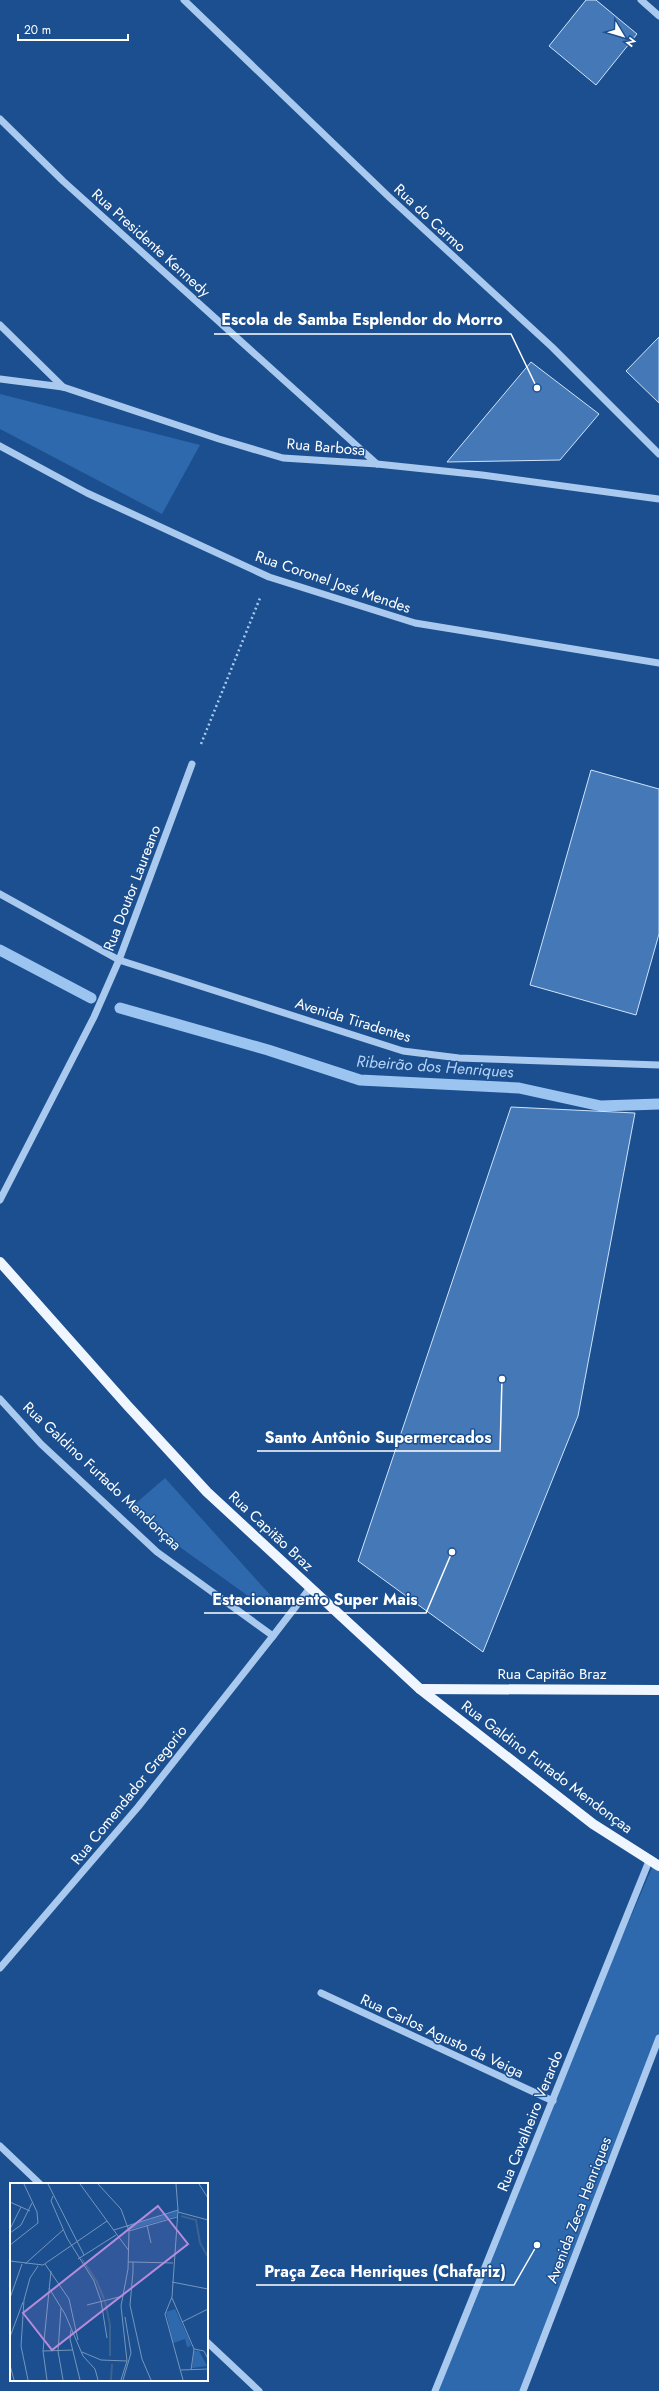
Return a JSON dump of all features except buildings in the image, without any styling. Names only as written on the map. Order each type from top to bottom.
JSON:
[{"type":"main road","name":"Rua Capitão Braz","points":[[0,1262],[127,1405],[207,1492],[420,1689],[659,1690]]},
{"type":"main road","name":"Rua Galdino Furtado Mendonçaa","points":[[420,1689],[593,1824],[659,1866]]},
{"type":"street","name":"Rua do Carmo","points":[[184,0],[389,197],[552,347],[659,454]]},
{"type":"street","points":[[641,0],[659,16]]},
{"type":"street","name":"Rua Presidente Kennedy","points":[[0,119],[63,181],[377,464]]},
{"type":"street","points":[[0,325],[63,387]]},
{"type":"street","name":"Rua Barbosa","points":[[0,380],[63,387],[219,439],[283,458],[377,464],[482,475],[659,499]]},
{"type":"street","name":"Rua Coronel José Mendes","points":[[0,446],[87,493],[269,577],[415,623],[659,663]]},
{"type":"street","name":"Rua Doutor Laureano","points":[[0,1200],[94,1017],[119,960],[192,764]]},
{"type":"street","name":"Avenida Tiradentes","points":[[0,894],[119,960],[403,1051],[459,1058],[659,1065]]},
{"type":"street","name":"Rua Galdino Furtado Mendonçaa","points":[[0,1399],[41,1444],[157,1552],[273,1636]]},
{"type":"street","points":[[273,1636],[310,1588]]},
{"type":"street","name":"Rua Comendador Gregorio","points":[[0,1968],[138,1807],[273,1636]]},
{"type":"street","name":"Rua Cavalheiro Verardo","points":[[436,2391],[649,1861]]},
{"type":"street","name":"Rua Carlos Agusto da Veiga","points":[[321,1993],[553,2101]]},
{"type":"street","name":"Avenida Zeca Henriques","points":[[523,2391],[659,2038]]},
{"type":"street","points":[[0,2146],[39,2183]]},
{"type":"street","points":[[208,2343],[259,2391]]},
{"type":"path","points":[[192,764],[269,577]]},
{"type":"shaded area","points":[[0,394],[200,445],[162,514],[0,429]]},
{"type":"shaded area","points":[[165,1478],[272,1597],[251,1598],[128,1510]]},
{"type":"shaded area","points":[[654,1863],[659,1866],[659,2038],[523,2391],[439,2391],[552,2099]]},
{"type":"waterway","name":"Ribeirão dos Henriques","points":[[0,950],[91,998]]},
{"type":"waterway","name":"Ribeirão dos Henriques","points":[[120,1008],[268,1050],[360,1080],[519,1088],[601,1106],[659,1104]]},
{"type":"place","name":"Escola de Samba Esplendor do Morro","points":[[537,388]]},
{"type":"place","name":"Santo Antônio Supermercados","points":[[502,1379]]},
{"type":"place","name":"Estacionamento Super Mais","points":[[452,1552]]},
{"type":"place","name":"Praça Zeca Henriques (Chafariz)","points":[[537,2245]]}]
